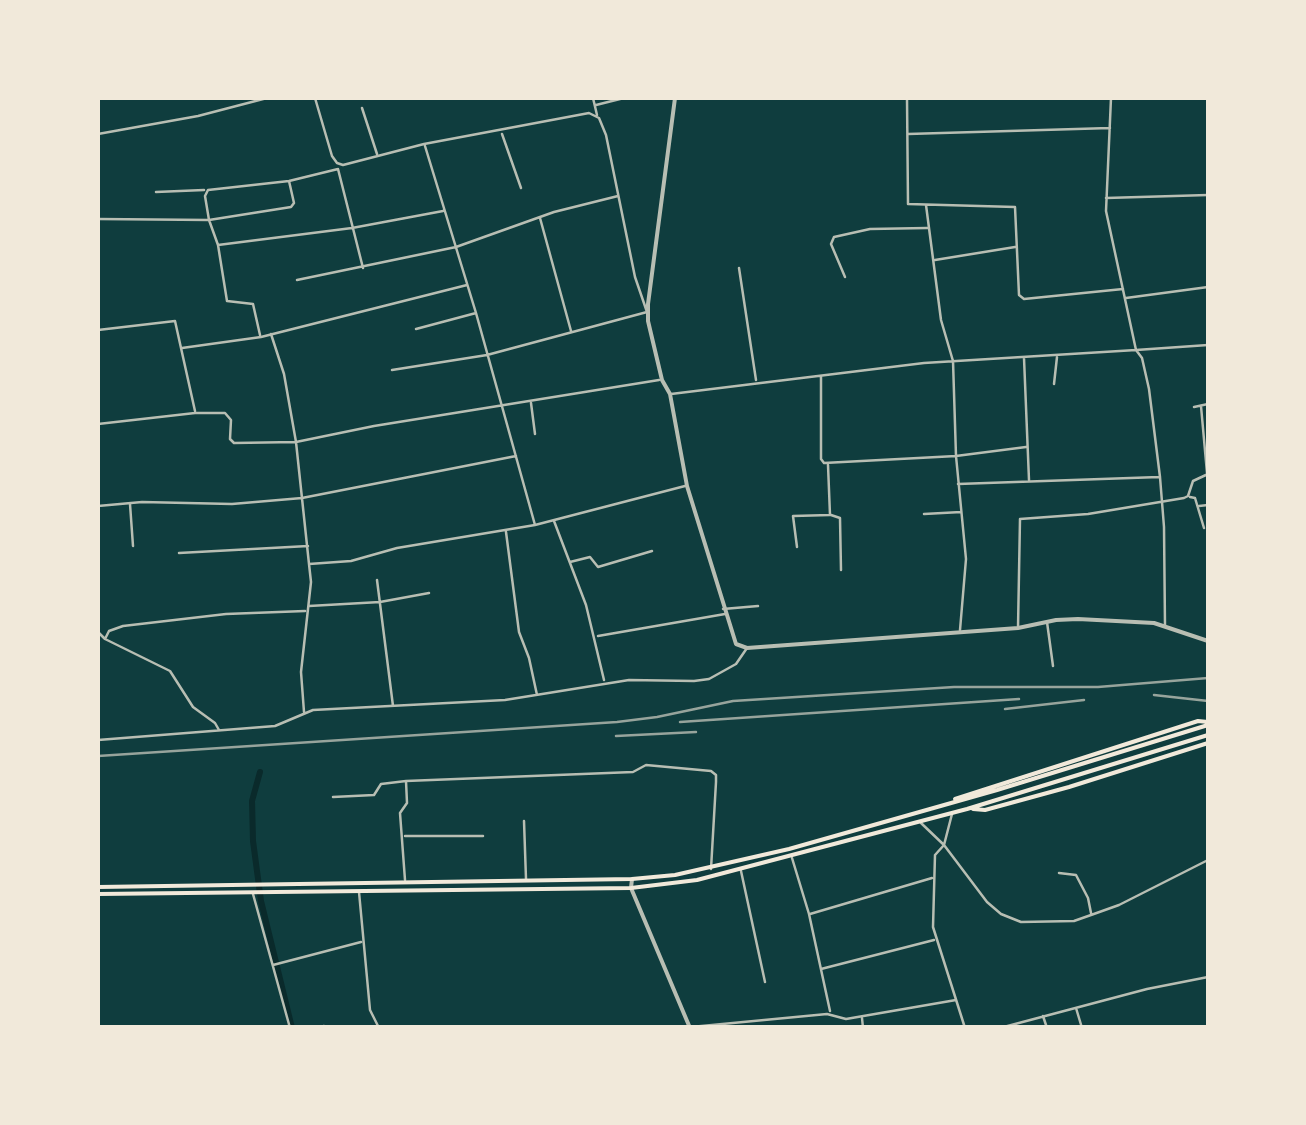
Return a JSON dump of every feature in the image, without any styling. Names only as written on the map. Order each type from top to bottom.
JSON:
[{"type":"highway","points":[[942,805],[974,791],[1198,721],[1208,723]]},
{"type":"highway","points":[[98,894],[405,882],[632,879],[711,869],[997,790],[1208,723]]},
{"type":"highway","points":[[268,888],[631,888],[697,880],[967,809],[1208,734]]},
{"type":"highway","points":[[967,809],[985,810],[1208,743]]},
{"type":"highway","points":[[98,887],[254,890]]},
{"type":"street","points":[[98,134],[198,116],[267,98]]},
{"type":"street","points":[[315,98],[363,268]]},
{"type":"street","points":[[594,98],[610,150],[635,277],[662,380],[670,394],[687,486],[736,644],[747,648],[1018,628],[1046,621],[1117,620],[1165,626],[1208,641]]},
{"type":"street","points":[[596,106],[624,98]]},
{"type":"street","points":[[647,312],[675,98]]},
{"type":"street","points":[[907,98],[906,199],[910,205],[1013,206],[1021,298],[1123,289]]},
{"type":"street","points":[[1111,98],[1107,220],[1136,350],[1142,358],[1149,389],[1162,503],[1165,626]]},
{"type":"street","points":[[362,108],[378,156]]},
{"type":"street","points":[[336,163],[588,113],[597,115]]},
{"type":"street","points":[[906,134],[1110,128]]},
{"type":"street","points":[[502,132],[521,188]]},
{"type":"street","points":[[424,144],[535,525]]},
{"type":"street","points":[[156,192],[289,180],[338,169]]},
{"type":"street","points":[[98,219],[209,220],[291,206],[294,203],[289,180]]},
{"type":"street","points":[[208,190],[205,196],[209,220],[218,245],[227,301],[252,304],[260,337]]},
{"type":"street","points":[[1106,198],[1208,195]]},
{"type":"street","points":[[297,280],[456,247],[540,217],[619,196]]},
{"type":"street","points":[[926,206],[941,320],[953,361],[956,456],[966,560],[960,632]]},
{"type":"street","points":[[218,245],[352,228],[444,211]]},
{"type":"street","points":[[540,217],[572,332]]},
{"type":"street","points":[[845,277],[831,244],[834,237],[870,229],[928,228]]},
{"type":"street","points":[[932,260],[1017,246]]},
{"type":"street","points":[[739,268],[757,383]]},
{"type":"street","points":[[182,348],[260,337],[467,286]]},
{"type":"street","points":[[1124,298],[1208,287]]},
{"type":"street","points":[[392,370],[487,355],[647,312]]},
{"type":"street","points":[[416,329],[476,313]]},
{"type":"street","points":[[98,330],[175,321],[195,412]]},
{"type":"street","points":[[272,334],[284,374],[296,442],[308,546],[300,672],[304,714]]},
{"type":"street","points":[[670,394],[953,361],[1208,345]]},
{"type":"street","points":[[1054,384],[1057,355]]},
{"type":"street","points":[[1024,357],[1029,481]]},
{"type":"street","points":[[822,376],[821,458],[828,463],[956,456],[1026,447]]},
{"type":"street","points":[[98,424],[195,412],[228,414],[230,439],[237,444],[296,442],[389,423],[662,380]]},
{"type":"street","points":[[530,402],[536,434]]},
{"type":"street","points":[[1194,407],[1208,404]]},
{"type":"street","points":[[1188,496],[1193,481],[1208,475],[1201,406]]},
{"type":"street","points":[[98,506],[232,504],[302,498],[516,456]]},
{"type":"street","points":[[828,463],[830,515]]},
{"type":"street","points":[[958,484],[1160,477]]},
{"type":"street","points":[[309,564],[351,561],[397,548],[535,525],[687,486]]},
{"type":"street","points":[[1018,628],[1020,520],[1162,503],[1188,496],[1194,498],[1204,528]]},
{"type":"street","points":[[130,503],[133,546]]},
{"type":"street","points":[[1197,506],[1208,505]]},
{"type":"street","points":[[924,514],[962,512]]},
{"type":"street","points":[[797,546],[793,516],[840,518],[841,570]]},
{"type":"street","points":[[554,520],[595,636],[604,683]]},
{"type":"street","points":[[506,530],[519,632],[537,697]]},
{"type":"street","points":[[179,553],[308,546]]},
{"type":"street","points":[[568,562],[590,557],[598,567],[652,550]]},
{"type":"street","points":[[376,580],[393,706]]},
{"type":"street","points":[[105,637],[109,631],[123,626],[428,594]]},
{"type":"street","points":[[595,636],[758,606]]},
{"type":"street","points":[[1046,621],[1053,666]]},
{"type":"street","points":[[98,632],[175,676],[193,707],[220,731]]},
{"type":"street","points":[[98,740],[275,726],[304,714],[537,697],[604,683],[677,683],[709,678],[736,664],[747,648]]},
{"type":"street","points":[[332,797],[374,794],[381,784],[406,781],[633,772],[646,765],[711,771],[716,774],[711,869]]},
{"type":"street","points":[[405,882],[400,813],[407,802],[406,781]]},
{"type":"street","points":[[953,812],[944,846],[935,854],[935,939],[965,1028]]},
{"type":"street","points":[[524,820],[526,880]]},
{"type":"street","points":[[920,822],[987,902],[1010,919],[1074,921],[1132,899],[1208,860]]},
{"type":"street","points":[[403,836],[483,836]]},
{"type":"street","points":[[792,857],[809,914],[830,1014]]},
{"type":"street","points":[[740,870],[764,982]]},
{"type":"street","points":[[1059,873],[1076,875],[1088,898],[1091,915]]},
{"type":"street","points":[[809,914],[934,878]]},
{"type":"street","points":[[632,879],[631,888],[689,1027],[830,1014],[846,1020],[956,1000]]},
{"type":"street","points":[[254,890],[290,1028]]},
{"type":"street","points":[[359,890],[370,1010],[380,1028]]},
{"type":"street","points":[[821,969],[935,939]]},
{"type":"street","points":[[276,964],[362,941]]},
{"type":"street","points":[[1000,1028],[1076,1006],[1208,977]]},
{"type":"street","points":[[1076,1006],[1082,1028]]},
{"type":"street","points":[[1043,1016],[1047,1028]]},
{"type":"street","points":[[862,1017],[863,1028]]},
{"type":"street","points":[[318,1028],[324,1026]]},
{"type":"waterway","points":[[260,772],[252,801],[253,841],[261,901],[292,1028]]},
{"type":"railway","points":[[98,756],[617,722],[733,701],[954,687],[1098,687],[1208,678]]},
{"type":"railway","points":[[1154,695],[1208,701]]},
{"type":"railway","points":[[680,722],[1019,699]]},
{"type":"railway","points":[[1005,709],[1084,700]]},
{"type":"railway","points":[[616,736],[696,732]]}]
